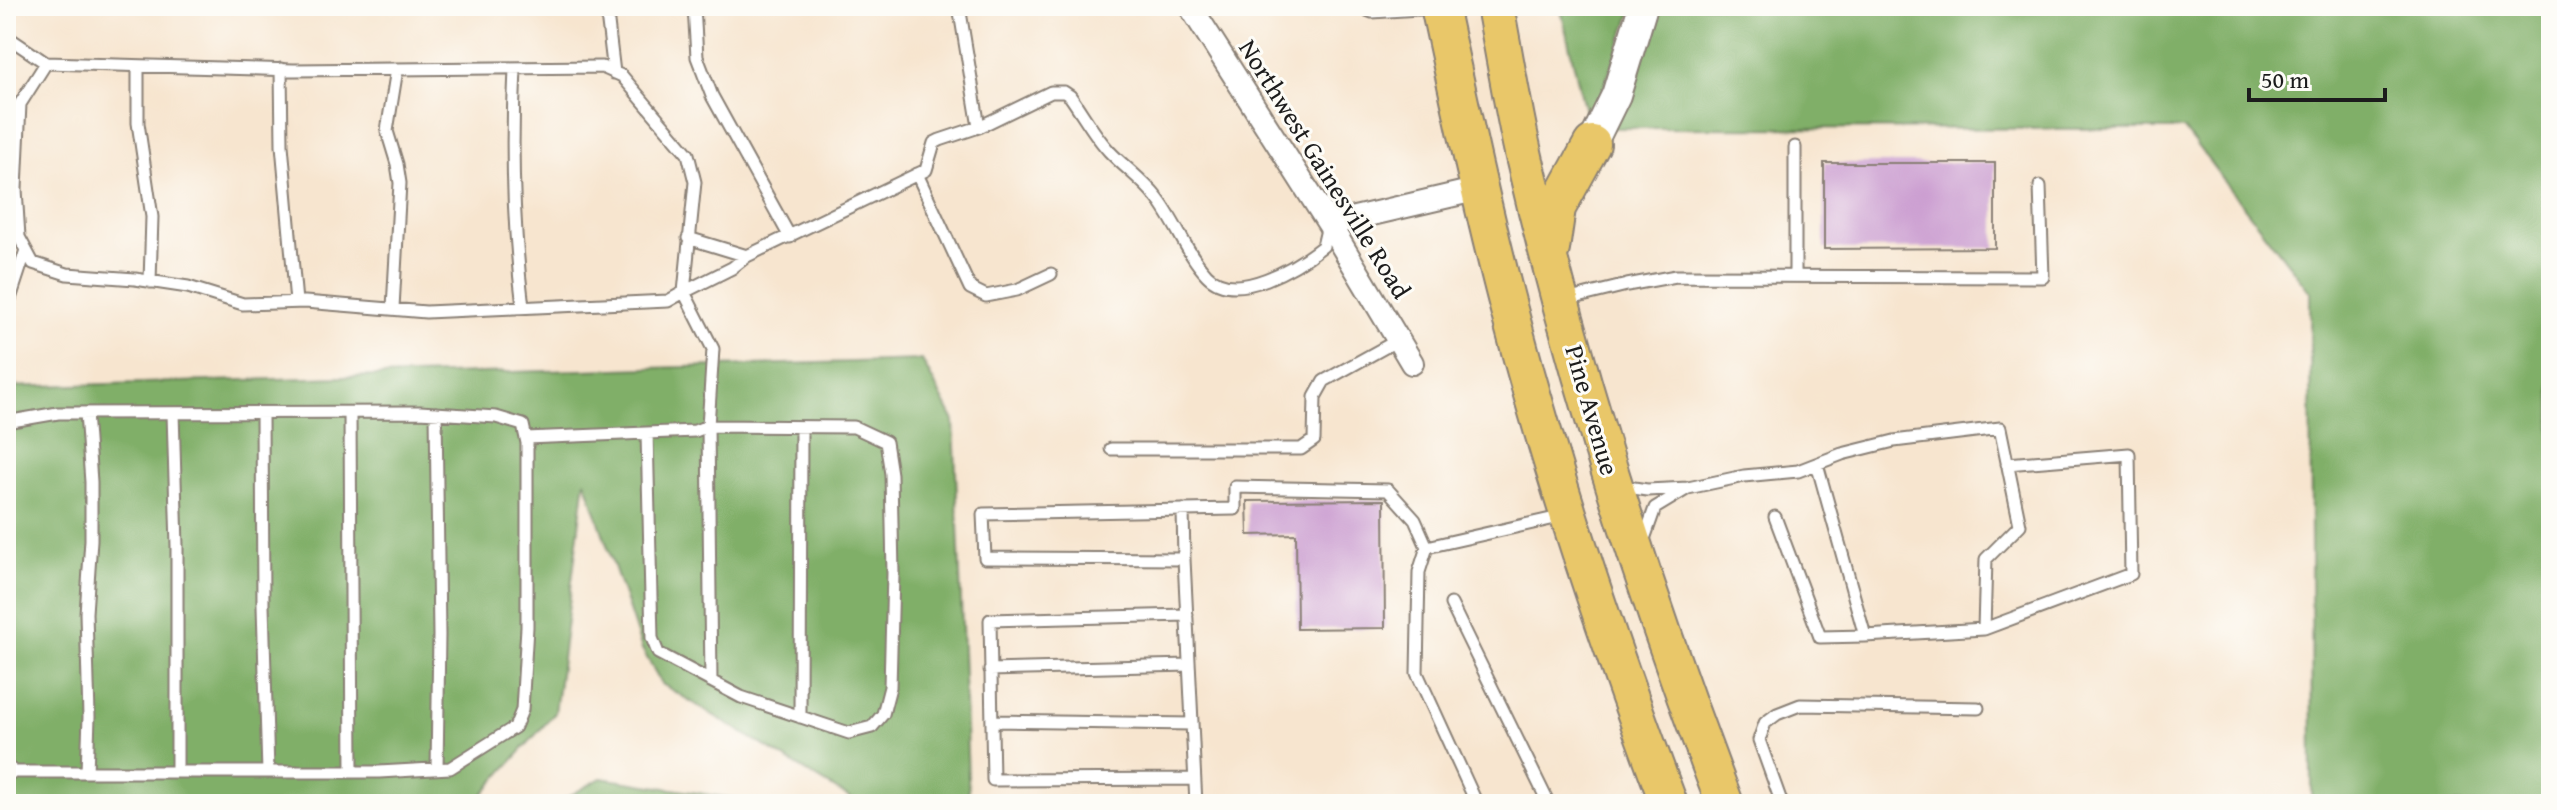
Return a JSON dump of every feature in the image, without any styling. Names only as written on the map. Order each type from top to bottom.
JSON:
[{"type":"highway","name":"Pine Avenue","points":[[1495,6],[1524,158],[1549,258],[1614,485],[1678,681],[1725,804]]},
{"type":"highway","name":"Pine Avenue","points":[[1439,7],[1513,326],[1568,515],[1609,640],[1669,804]]},
{"type":"highway","points":[[1524,158],[1547,165],[1562,165],[1592,144]]},
{"type":"highway","points":[[1549,258],[1557,208],[1592,144]]},
{"type":"highway","points":[[1479,189],[1499,194],[1522,213],[1549,258]]},
{"type":"highway","points":[[1513,326],[1527,333],[1538,349],[1570,470],[1587,488],[1614,485]]},
{"type":"highway","points":[[1568,515],[1592,520],[1610,536],[1681,738],[1712,771]]},
{"type":"street","name":"Northwest Gainesville Road","points":[[1190,6],[1329,224],[1412,363]]},
{"type":"street","points":[[1592,144],[1616,95],[1643,6]]},
{"type":"street","points":[[1329,224],[1479,189]]},
{"type":"lane","points":[[606,6],[614,73]]},
{"type":"lane","points":[[694,6],[694,46],[712,96],[790,237]]},
{"type":"lane","points":[[959,6],[979,127]]},
{"type":"lane","points":[[1357,6],[1372,12],[1439,7]]},
{"type":"lane","points":[[6,36],[46,63],[281,69],[602,67],[622,76],[688,154],[695,182],[684,292],[713,349],[708,426],[711,681]]},
{"type":"lane","points":[[46,63],[20,104],[16,189],[19,237],[33,263],[67,274],[188,287],[243,304],[296,302],[426,312],[668,301],[732,268],[747,256],[917,174],[929,166],[934,143],[979,127],[1051,92],[1064,92],[1070,96],[1108,150],[1158,199],[1206,274],[1216,283],[1225,286],[1263,281],[1323,246],[1329,224]]},
{"type":"lane","points":[[138,66],[138,123],[152,217],[150,282]]},
{"type":"lane","points":[[515,68],[513,182],[523,307]]},
{"type":"lane","points":[[281,69],[282,145],[296,302]]},
{"type":"lane","points":[[393,308],[400,183],[387,131],[397,69]]},
{"type":"lane","points":[[1795,147],[1795,276]]},
{"type":"lane","points":[[917,174],[970,288],[986,296],[1017,290],[1051,274]]},
{"type":"lane","points":[[1561,301],[1676,276],[2043,277],[2040,186]]},
{"type":"lane","points":[[688,238],[747,256]]},
{"type":"lane","points":[[6,311],[26,250]]},
{"type":"lane","points":[[1111,449],[1301,449],[1314,440],[1315,397],[1324,381],[1398,340]]},
{"type":"lane","points":[[6,422],[58,413],[436,413],[496,417],[523,425],[526,438],[527,627],[522,710],[515,727],[450,768],[352,772],[14,772],[6,765]]},
{"type":"lane","points":[[86,413],[91,482],[86,613],[87,772]]},
{"type":"lane","points":[[173,413],[177,546],[177,772]]},
{"type":"lane","points":[[262,413],[268,772]]},
{"type":"lane","points":[[350,413],[352,772]]},
{"type":"lane","points":[[436,413],[437,768]]},
{"type":"lane","points":[[526,438],[695,431],[708,426],[854,427],[886,442],[891,474],[893,574],[890,687],[883,714],[872,727],[849,733],[741,697],[658,653],[652,638],[647,433]]},
{"type":"lane","points":[[800,717],[801,427]]},
{"type":"lane","points":[[1614,485],[1647,490],[1688,488],[1744,476],[1798,471],[1842,454],[1894,441],[2000,428],[2020,525],[1986,559],[1984,629]]},
{"type":"lane","points":[[1775,517],[1820,637],[1984,629],[2131,574],[2129,454],[2007,464]]},
{"type":"lane","points":[[1817,464],[1865,636]]},
{"type":"lane","points":[[1184,559],[985,558],[983,514],[1235,509],[1235,487],[1388,490],[1415,520],[1427,547],[1419,572],[1417,673],[1477,804]]},
{"type":"lane","points":[[1640,567],[1643,540],[1655,508],[1688,488]]},
{"type":"lane","points":[[1183,510],[1196,804]]},
{"type":"lane","points":[[1427,547],[1568,515]]},
{"type":"lane","points":[[1451,604],[1549,804]]},
{"type":"lane","points":[[1187,615],[990,620],[993,780],[1194,779]]},
{"type":"lane","points":[[990,670],[1189,665]]},
{"type":"lane","points":[[1782,804],[1759,740],[1765,723],[1777,714],[1800,705],[1978,708]]},
{"type":"lane","points":[[992,721],[1192,724]]},
{"type":"green space","points":[[1560,6],[1634,6],[1589,128]]},
{"type":"green space","points":[[1653,6],[2551,6],[2551,804],[2312,804],[2310,292],[2184,129],[1610,128]]},
{"type":"green space","points":[[922,360],[954,421],[969,804],[860,804],[662,684],[642,649],[585,480],[555,713],[474,804],[6,804],[6,387]]},
{"type":"green space","points":[[601,778],[769,804],[555,804]]},
{"type":"building","points":[[1824,163],[1995,163],[1995,248],[1824,249]]},
{"type":"building","points":[[1384,500],[1385,628],[1297,629],[1296,534],[1248,535],[1247,501]]}]
